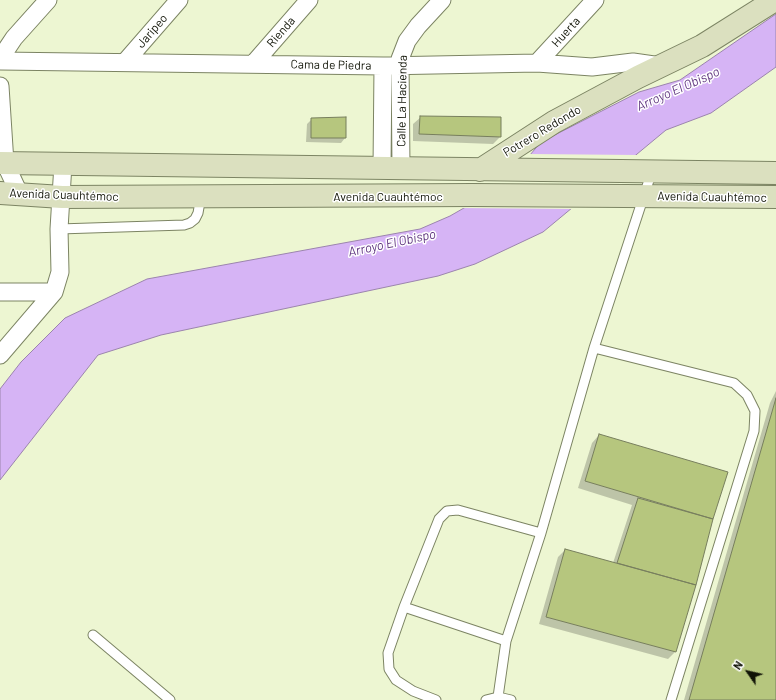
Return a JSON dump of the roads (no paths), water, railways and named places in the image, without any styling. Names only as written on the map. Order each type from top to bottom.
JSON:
[{"type":"main road","name":"Potrero Redondo","points":[[463,196],[490,168],[554,122],[595,99],[635,70],[661,66],[702,46],[775,0]]},
{"type":"main road","name":"Avenida Cuauhtémoc","points":[[2,163],[490,168],[776,173]]},
{"type":"main road","name":"Avenida Cuauhtémoc","points":[[9,193],[62,196],[637,196],[776,198]]},
{"type":"street","points":[[0,60],[14,38],[48,0]]},
{"type":"street","name":"Jaripeo","points":[[125,62],[179,0]]},
{"type":"street","name":"Rienda","points":[[254,63],[309,0]]},
{"type":"street","name":"Calle La Hacienda","points":[[391,168],[401,65],[400,58],[407,41],[418,26],[442,0]]},
{"type":"street","name":"Huerta","points":[[537,64],[595,0]]},
{"type":"street","name":"Cama de Piedra","points":[[0,60],[383,66],[537,64],[635,70]]},
{"type":"street","name":"Calle La Hacienda","points":[[383,66],[391,168]]},
{"type":"street","points":[[0,86],[2,163],[9,193]]},
{"type":"street","points":[[0,355],[54,292],[60,272],[60,228],[63,164]]},
{"type":"street","points":[[0,292],[54,292]]},
{"type":"lane","points":[[498,697],[506,641],[541,533],[645,171]]},
{"type":"lane","points":[[60,228],[184,225],[196,219],[201,196]]},
{"type":"lane","points":[[594,348],[734,383],[747,395],[755,411],[754,431],[671,700]]},
{"type":"lane","points":[[436,700],[413,691],[396,680],[389,668],[388,654],[404,607],[439,519],[447,511],[458,510],[541,533]]},
{"type":"lane","points":[[404,607],[506,641]]},
{"type":"lane","points":[[93,634],[170,700]]},
{"type":"lane","points":[[486,700],[498,697],[511,700]]},
{"type":"water","name":"Arroyo El Obispo","points":[[776,14],[776,67],[711,113],[666,130],[543,232],[475,264],[438,276],[161,335],[98,355],[0,480],[0,389],[21,362],[65,318],[147,279],[420,229],[450,216],[490,193],[518,169],[541,142],[639,92],[680,80]]}]
